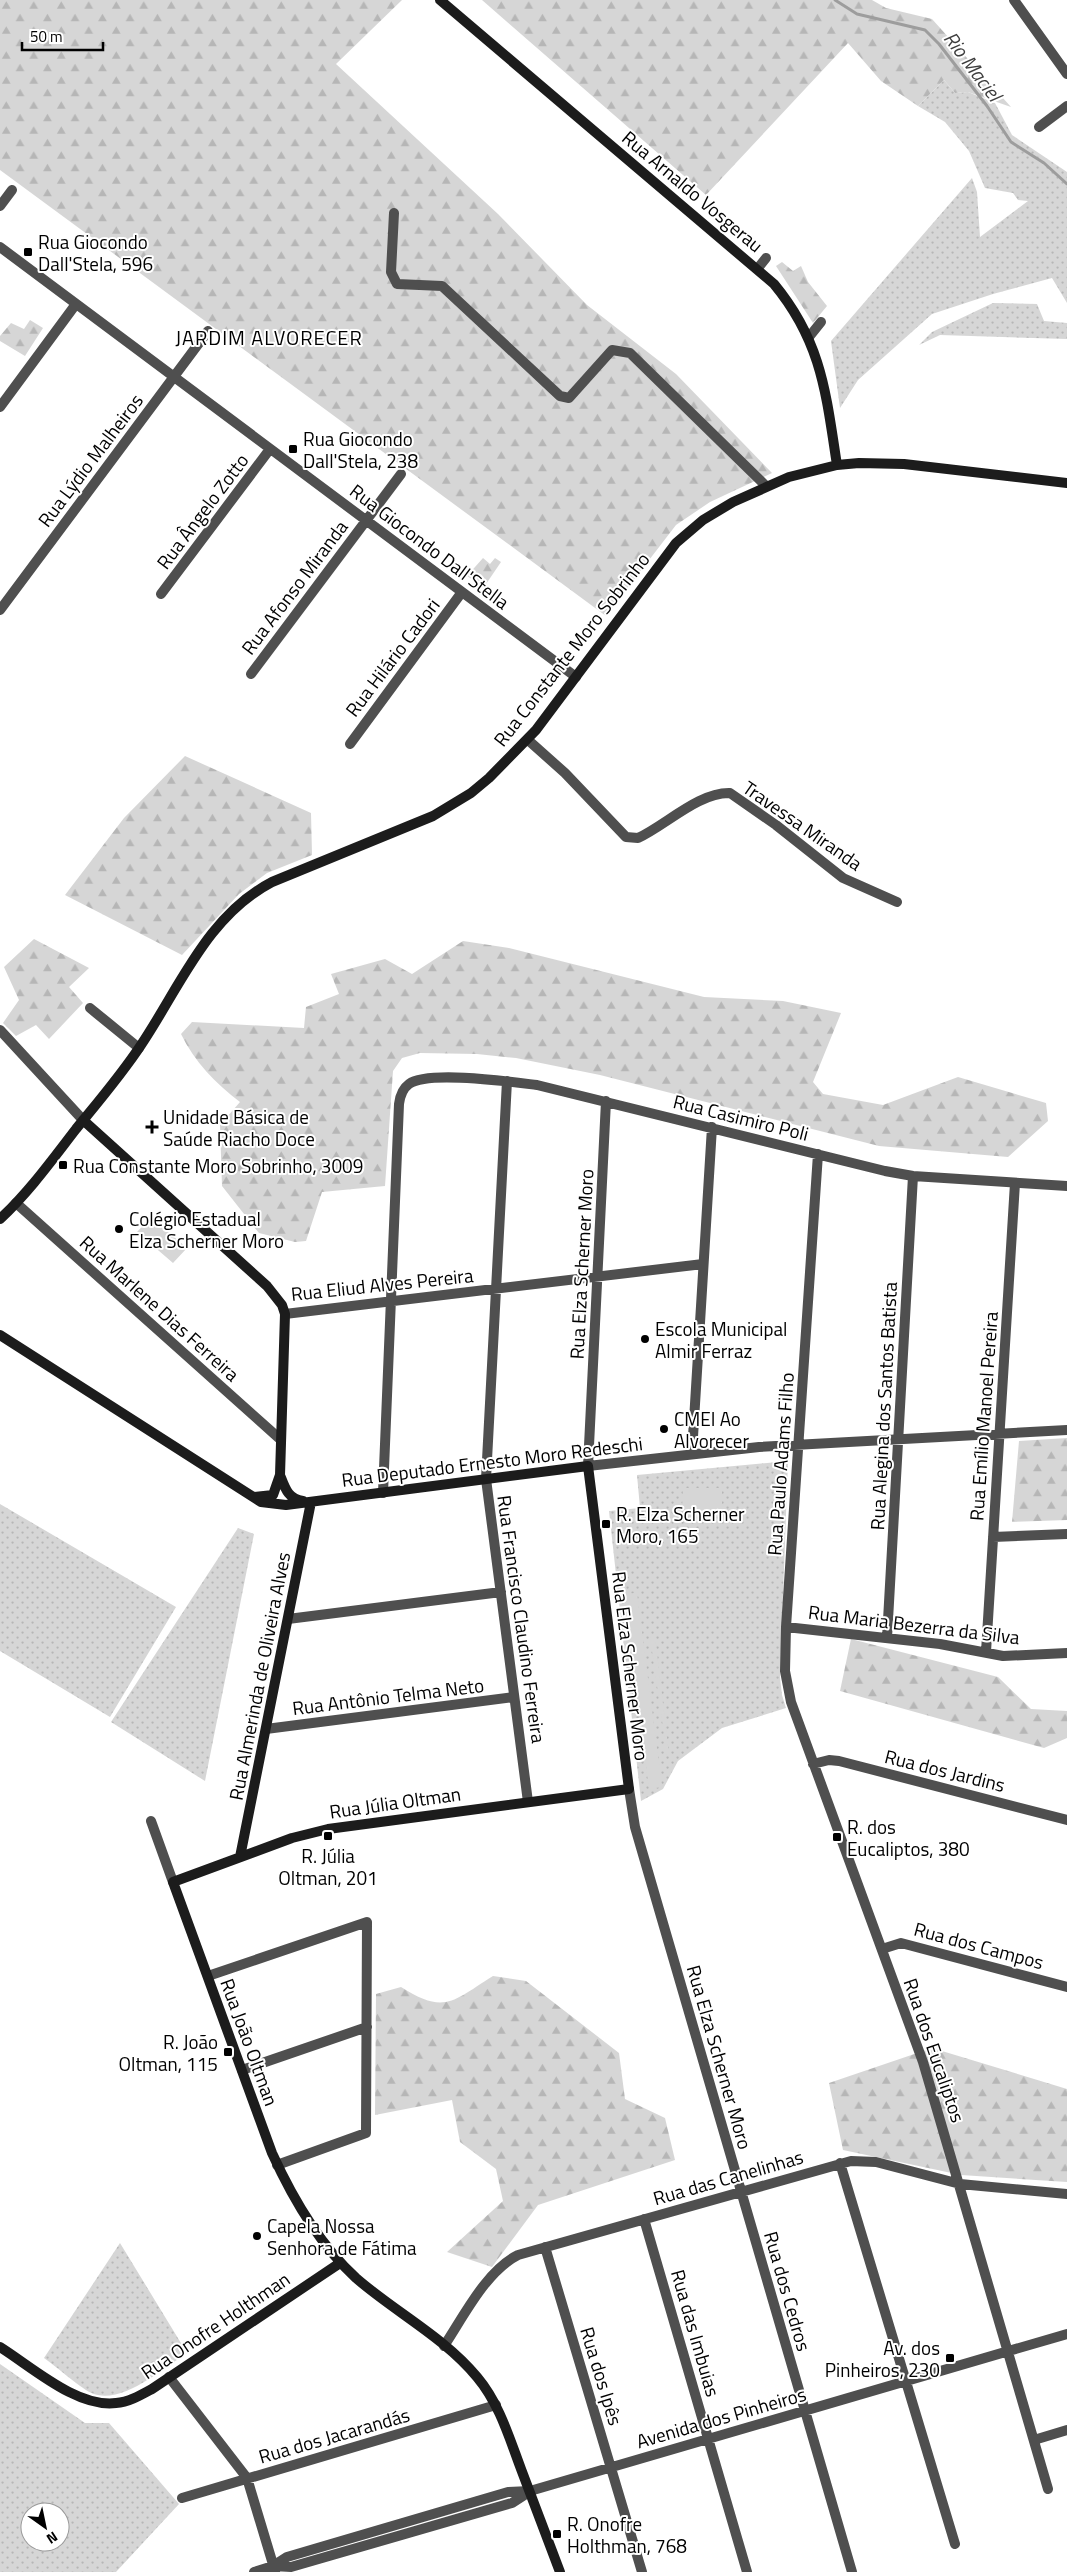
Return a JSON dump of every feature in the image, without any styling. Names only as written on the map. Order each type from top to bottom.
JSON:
[{"type":"street","name":"Rua Arnaldo Vosgerau","points":[[440,0],[758,268],[788,300],[809,336],[825,390],[837,465]]},
{"type":"street","points":[[1014,0],[1067,74]]},
{"type":"street","points":[[1039,127],[1067,106]]},
{"type":"street","points":[[0,206],[12,190]]},
{"type":"street","points":[[394,213],[391,272],[397,284],[442,286],[560,396],[569,398],[612,350],[630,353],[766,486]]},
{"type":"street","name":"Rua Giocondo Dall'Stella","points":[[0,246],[576,677]]},
{"type":"street","points":[[758,268],[766,258]]},
{"type":"street","points":[[0,407],[76,304]]},
{"type":"street","points":[[809,336],[821,322]]},
{"type":"street","name":"Rua Lýdio Malheiros","points":[[0,610],[208,330]]},
{"type":"street","name":"Rua Ângelo Zotto","points":[[161,594],[270,449]]},
{"type":"street","name":"Rua Constante Moro Sobrinho","points":[[0,1219],[16,1202],[140,1048],[211,933],[248,896],[283,877],[406,828],[454,804],[489,778],[528,740],[676,543],[718,510],[766,486],[789,477],[837,465],[860,463],[897,464],[1067,483]]},
{"type":"street","name":"Rua Afonso Miranda","points":[[251,674],[401,474]]},
{"type":"street","name":"Rua Hilário Cadori","points":[[350,744],[462,592]]},
{"type":"street","name":"Travessa Miranda","points":[[528,740],[565,774],[626,837],[638,838],[702,800],[722,793],[730,793],[776,825],[843,878],[897,902]]},
{"type":"street","points":[[90,1008],[140,1048]]},
{"type":"street","name":"Rua Eliud Alves Pereira","points":[[0,1030],[83,1120],[267,1286],[282,1305],[285,1314],[703,1264]]},
{"type":"street","name":"Rua Casimiro Poli","points":[[391,1301],[400,1096],[409,1084],[420,1079],[508,1081],[537,1085],[606,1100],[885,1172],[913,1176],[1067,1186]]},
{"type":"street","name":"Rua Francisco Claudino Ferreira","points":[[508,1081],[486,1480],[528,1802]]},
{"type":"street","name":"Rua Elza Scherner Moro","points":[[606,1100],[588,1466],[629,1790],[636,1827],[741,2192]]},
{"type":"street","points":[[692,1453],[712,1127]]},
{"type":"street","name":"Rua Paulo Adams Filho","points":[[786,1627],[818,1154]]},
{"type":"street","name":"Rua Alegina dos Santos Batista","points":[[887,1638],[913,1176]]},
{"type":"street","name":"Rua Emílio Manoel Pereira","points":[[986,1652],[1015,1183]]},
{"type":"street","name":"Rua Marlene Dias Ferreira","points":[[16,1202],[281,1440]]},
{"type":"street","points":[[383,1492],[391,1301]]},
{"type":"street","points":[[248,1496],[260,1498],[273,1494],[280,1475],[285,1314]]},
{"type":"street","name":"Rua Deputado Ernesto Moro Redeschi","points":[[0,1335],[248,1496],[274,1505],[312,1502],[692,1453],[1067,1430]]},
{"type":"street","points":[[280,1475],[292,1497],[312,1502]]},
{"type":"street","name":"Rua Almerinda de Oliveira Alves","points":[[240,1857],[312,1502]]},
{"type":"street","points":[[993,1537],[1067,1534]]},
{"type":"street","points":[[288,1619],[501,1592]]},
{"type":"street","name":"Rua Maria Bezerra da Silva","points":[[786,1627],[887,1638],[1003,1656],[1067,1653]]},
{"type":"street","name":"Rua dos Eucaliptos","points":[[786,1627],[786,1682],[926,2070],[1048,2489]]},
{"type":"street","name":"Rua Antônio Telma Neto","points":[[266,1729],[514,1697]]},
{"type":"street","name":"Rua dos Jardins","points":[[814,1764],[829,1760],[839,1761],[1067,1820]]},
{"type":"street","name":"Rua Júlia Oltman","points":[[174,1882],[292,1838],[338,1827],[629,1790]]},
{"type":"street","name":"Rua João Oltman","points":[[151,1821],[277,2164],[312,2223],[340,2263]]},
{"type":"street","points":[[208,1976],[367,1922],[366,2133],[277,2164]]},
{"type":"street","name":"Rua dos Campos","points":[[882,1949],[900,1943],[1067,1987]]},
{"type":"street","points":[[242,2070],[367,2027]]},
{"type":"street","name":"Rua das Canelinhas","points":[[444,2346],[498,2268],[518,2255],[840,2163],[863,2160],[960,2184],[1067,2195]]},
{"type":"street","points":[[840,2163],[955,2544]]},
{"type":"street","name":"Rua dos Cedros","points":[[741,2192],[852,2572]]},
{"type":"street","name":"Rua das Imbuias","points":[[644,2219],[747,2572]]},
{"type":"street","name":"Rua dos Ipês","points":[[545,2248],[642,2572]]},
{"type":"street","points":[[340,2263],[372,2291],[444,2346],[477,2377],[496,2406],[560,2572]]},
{"type":"street","name":"Rua Onofre Holthman","points":[[0,2346],[71,2393],[92,2402],[110,2404],[127,2401],[169,2377],[340,2263]]},
{"type":"street","name":"Avenida dos Pinheiros","points":[[254,2572],[291,2567],[512,2503],[530,2491],[1067,2334]]},
{"type":"street","points":[[169,2377],[247,2478],[274,2569]]},
{"type":"street","name":"Rua dos Jacarandás","points":[[182,2498],[496,2406]]},
{"type":"street","points":[[1034,2440],[1067,2430]]},
{"type":"green space","points":[[0,0],[402,0],[336,64],[498,214],[587,305],[676,374],[772,473],[710,502],[676,525],[606,616],[0,170]]},
{"type":"green space","points":[[482,0],[872,0],[886,8],[932,19],[1011,107],[968,92],[955,93],[944,80],[918,106],[881,81],[848,43],[706,195]]},
{"type":"green space","points":[[944,80],[955,93],[968,92],[995,103],[1012,135],[1067,172],[1067,303],[1052,278],[993,294],[932,314],[858,380],[840,408],[831,341],[972,178],[977,192],[980,237],[1028,201],[1018,200],[1013,193],[985,188],[969,151],[945,122],[918,106]]},
{"type":"green space","points":[[782,262],[793,271],[801,266],[808,282],[827,306],[813,323],[776,266]]},
{"type":"green space","points":[[993,303],[1037,304],[1044,321],[1067,323],[1067,339],[940,335],[919,345],[932,332]]},
{"type":"green space","points":[[30,320],[43,328],[25,356],[0,341],[0,336],[11,323],[24,329]]},
{"type":"green space","points":[[483,558],[490,564],[495,558],[501,562],[484,587],[467,576]]},
{"type":"green space","points":[[185,756],[311,813],[312,855],[267,873],[239,894],[182,955],[65,895],[124,818]]},
{"type":"green space","points":[[34,939],[89,968],[69,987],[83,1003],[49,1039],[36,1025],[16,1036],[3,1023],[19,1000],[4,967]]},
{"type":"green space","points":[[463,941],[509,948],[704,997],[783,1001],[841,1013],[813,1082],[823,1094],[883,1105],[958,1077],[1046,1103],[1048,1121],[1008,1157],[879,1146],[600,1075],[516,1058],[477,1054],[420,1053],[402,1058],[393,1071],[385,1186],[322,1192],[306,1241],[295,1242],[259,1233],[222,1186],[220,1125],[240,1102],[222,1088],[206,1071],[192,1053],[181,1034],[192,1022],[304,1028],[306,1007],[339,994],[331,974],[385,959],[412,974]]},
{"type":"green space","points":[[151,1217],[187,1248],[173,1263],[137,1232]]},
{"type":"green space","points":[[1067,1438],[1067,1520],[1012,1522],[1019,1441]]},
{"type":"green space","points":[[788,1461],[780,1677],[786,1708],[722,1728],[678,1761],[663,1789],[641,1801],[609,1511],[640,1508],[637,1475]]},
{"type":"green space","points":[[683,1488],[722,1488],[722,1511],[682,1510]]},
{"type":"green space","points":[[0,1504],[176,1607],[110,1717],[0,1651]]},
{"type":"green space","points":[[238,1528],[254,1534],[205,1781],[111,1722]]},
{"type":"green space","points":[[637,1593],[662,1787],[649,1789],[624,1594]]},
{"type":"green space","points":[[655,1636],[669,1755],[667,1755],[650,1637]]},
{"type":"green space","points":[[851,1639],[998,1677],[1031,1709],[1067,1711],[1067,1738],[1044,1748],[840,1691]]},
{"type":"green space","points":[[493,1976],[526,1981],[619,2053],[625,2099],[665,2118],[675,2160],[538,2205],[492,2267],[447,2252],[503,2201],[496,2169],[460,2142],[452,2100],[375,2115],[376,1994],[401,1987],[428,2001],[448,2001],[458,1998]]},
{"type":"green space","points":[[932,2048],[1067,2089],[1067,2182],[961,2175],[843,2150],[829,2083]]},
{"type":"green space","points":[[120,2243],[187,2353],[143,2383],[118,2394],[105,2396],[89,2392],[44,2358]]},
{"type":"green space","points":[[0,2364],[85,2423],[109,2423],[179,2504],[116,2572],[0,2572]]},
{"type":"waterway","name":"Rio Maciel","points":[[835,0],[857,14],[925,30],[939,44],[987,106],[1011,142],[1044,163],[1067,184]]},
{"type":"place","name":"Rua Giocondo Dall'Stela, 596","points":[[28,252]]},
{"type":"place","name":"Rua Giocondo Dall'Stela, 238","points":[[293,449]]},
{"type":"place","name":"Unidade Básica de Saúde Riacho Doce","points":[[152,1127]]},
{"type":"place","name":"Rua Constante Moro Sobrinho, 3009","points":[[63,1165]]},
{"type":"place","name":"Colégio Estadual Elza Scherner Moro","points":[[119,1229]]},
{"type":"place","name":"Escola Municipal Almir Ferraz","points":[[645,1339]]},
{"type":"place","name":"CMEI Ao Alvorecer","points":[[664,1429]]},
{"type":"place","name":"R. Elza Scherner Moro, 165","points":[[606,1524]]},
{"type":"place","name":"R. Júlia Oltman, 201","points":[[328,1836]]},
{"type":"place","name":"R. dos Eucaliptos, 380","points":[[837,1837]]},
{"type":"place","name":"R. João Oltman, 115","points":[[228,2052]]},
{"type":"place","name":"Capela Nossa Senhora de Fátima","points":[[257,2236]]},
{"type":"place","name":"Av. dos Pinheiros, 230","points":[[950,2358]]},
{"type":"place","name":"R. Onofre Holthman, 768","points":[[557,2534]]},
{"type":"district","name":"JARDIM ALVORECER","points":[[269,337]]}]
